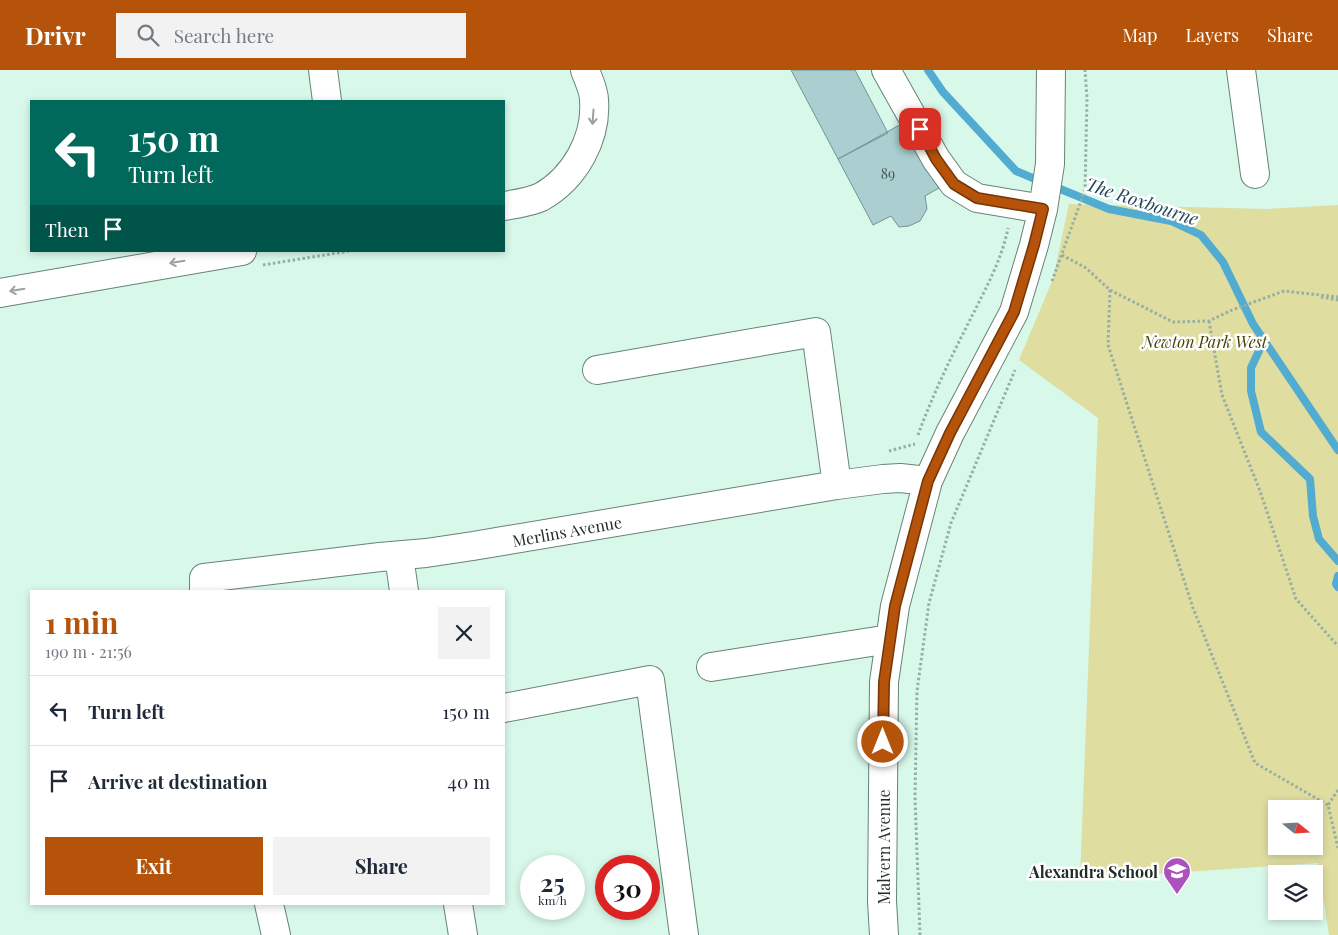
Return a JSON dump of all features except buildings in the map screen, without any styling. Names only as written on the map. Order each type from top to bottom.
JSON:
[{"type":"street","points":[[323,70],[327,100]]},
{"type":"street","points":[[505,206],[541,197],[568,177],[584,151],[593,125],[594,98],[586,70]]},
{"type":"street","points":[[886,70],[936,159],[954,184],[977,198],[1043,209]]},
{"type":"street","name":"Malvern Avenue","points":[[884,935],[882,901],[884,682],[895,606],[928,481],[950,433],[1014,312],[1034,245],[1043,209],[1050,164],[1051,70]]},
{"type":"street","points":[[1241,70],[1255,174]]},
{"type":"street","points":[[0,293],[236,252]]},
{"type":"street","points":[[596,370],[816,332],[837,485]]},
{"type":"street","name":"Merlins Avenue","points":[[204,585],[473,546],[837,485],[900,478],[928,481]]},
{"type":"street","points":[[399,556],[404,590]]},
{"type":"street","points":[[711,667],[890,639]]},
{"type":"street","points":[[505,708],[650,680],[684,935]]},
{"type":"street","points":[[270,905],[276,935]]},
{"type":"street","points":[[458,905],[464,935]]},
{"type":"path","points":[[1050,288],[1085,190],[1087,98],[1085,70]]},
{"type":"path","points":[[1034,245],[1063,255],[1086,268],[1110,290],[1172,322],[1208,321],[1232,310],[1284,292],[1338,298]]},
{"type":"path","points":[[1110,290],[1108,345],[1194,608],[1255,763],[1328,805]]},
{"type":"path","points":[[1208,321],[1222,395],[1260,491],[1296,599],[1338,646]]},
{"type":"path","points":[[920,935],[916,797],[917,691],[929,603],[951,523],[1016,368]]},
{"type":"path","points":[[1338,790],[1328,805],[1338,848]]},
{"type":"green space","name":"Newton Park West","points":[[1069,204],[1267,209],[1338,205],[1338,935],[1329,935],[1323,896],[1323,865],[1318,865],[1318,863],[1080,879],[1098,418],[1019,360],[1053,279]]},
{"type":"waterway","name":"The Roxbourne","points":[[928,70],[943,92],[1016,171],[1042,182]]},
{"type":"waterway","name":"The Roxbourne","points":[[1053,186],[1109,209],[1171,221],[1201,235],[1223,262],[1253,324],[1338,450]]},
{"type":"waterway","points":[[1264,340],[1251,368],[1251,391],[1261,432],[1310,479],[1313,516],[1319,539],[1338,561]]},
{"type":"waterway","points":[[1338,576],[1336,584],[1338,587]]},
{"type":"place","name":"Alexandra School","points":[[1177,895]]},
{"type":"route","points":[[883,742],[884,682],[895,606],[928,481],[950,433],[1014,312],[1043,209],[977,198],[954,184],[936,159],[920,129]]}]
